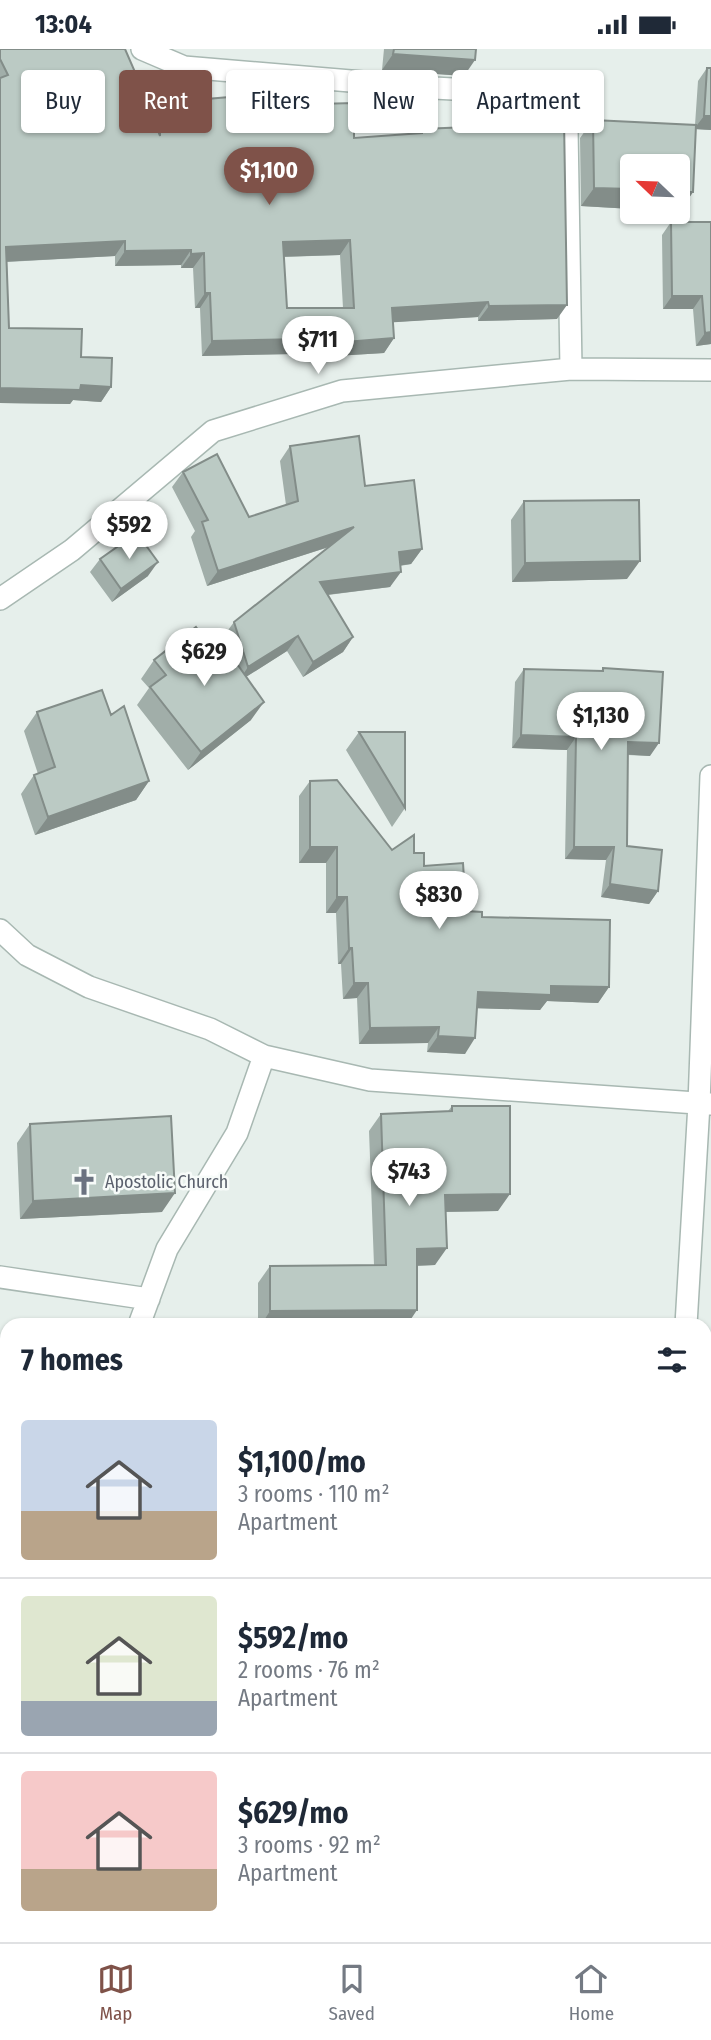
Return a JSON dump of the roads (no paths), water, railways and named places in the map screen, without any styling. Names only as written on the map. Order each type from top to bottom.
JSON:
[{"type":"street","points":[[142,49],[184,67],[510,92],[538,100],[558,115],[568,128],[571,369]]},
{"type":"street","points":[[0,599],[72,550],[213,431],[342,391],[571,369],[711,370]]},
{"type":"street","points":[[687,1318],[705,1104],[711,776]]},
{"type":"street","points":[[0,930],[27,955],[89,987],[211,1029],[264,1056],[370,1080],[705,1104]]},
{"type":"street","points":[[142,1318],[167,1249],[237,1133],[264,1056]]},
{"type":"street","points":[[0,1277],[149,1299]]},
{"type":"place","name":"Apostolic Church","points":[[84,1182]]}]
